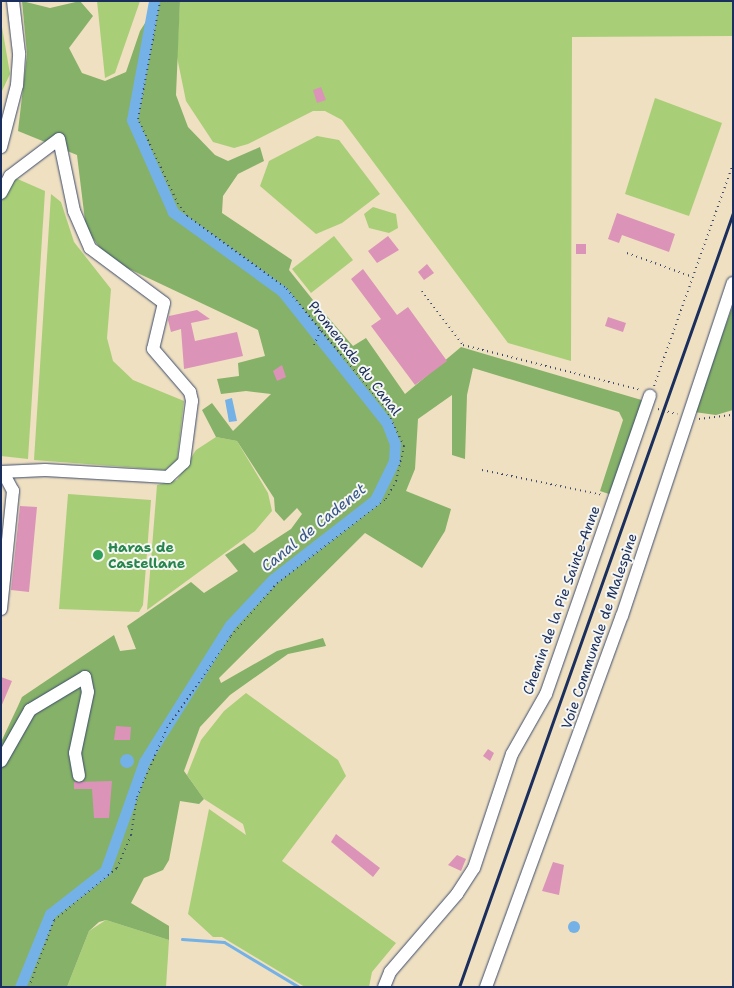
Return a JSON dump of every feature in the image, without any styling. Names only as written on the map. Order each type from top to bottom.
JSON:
[{"type":"street","points":[[1,147],[17,85],[19,53],[13,1]]},
{"type":"street","points":[[1,193],[10,176],[60,139],[74,211],[90,248],[164,303],[153,349],[169,373],[190,392],[192,401],[184,462],[168,477],[45,470],[2,472],[13,491],[1,609]]},
{"type":"street","name":"Voie Communale de Malespine","points":[[486,987],[622,616],[686,416],[733,283]]},
{"type":"street","name":"Chemin de la Pie Sainte-Anne","points":[[384,987],[390,972],[474,868],[512,754],[546,694],[650,396]]},
{"type":"street","points":[[1,762],[30,710],[85,677],[88,692],[75,753],[80,776]]},
{"type":"path","name":"Promenade du Canal","points":[[29,987],[54,920],[117,868],[131,836],[137,797],[164,736],[231,636],[277,583],[367,517],[396,481],[404,446],[396,426],[321,330],[261,265],[187,216],[142,131],[139,106],[160,1]]},
{"type":"path","points":[[733,164],[650,396],[656,408],[709,422],[733,415]]},
{"type":"path","points":[[626,253],[693,277]]},
{"type":"path","points":[[422,291],[463,346],[650,396]]},
{"type":"path","points":[[314,345],[324,323]]},
{"type":"path","points":[[482,470],[594,492],[612,503]]},
{"type":"green space","points":[[22,1],[50,8],[80,1],[93,16],[69,48],[82,73],[105,81],[126,72],[140,31],[159,1],[180,1],[176,95],[188,127],[215,155],[228,161],[260,147],[264,161],[238,174],[223,196],[222,213],[292,260],[289,270],[313,300],[353,346],[366,338],[405,394],[461,347],[645,401],[612,495],[600,491],[623,420],[619,412],[473,368],[467,395],[465,459],[452,455],[452,395],[418,419],[415,469],[406,491],[451,509],[445,531],[422,568],[365,533],[219,678],[221,683],[277,651],[323,638],[326,646],[288,654],[230,695],[200,727],[184,771],[204,799],[199,804],[180,801],[169,860],[163,870],[144,878],[131,903],[169,926],[169,940],[106,920],[99,922],[89,931],[67,987],[1,987],[1,742],[22,697],[114,635],[120,651],[136,649],[127,626],[191,582],[204,593],[238,571],[225,555],[244,543],[254,553],[291,529],[302,514],[297,508],[284,521],[275,511],[274,498],[237,441],[216,437],[202,410],[212,403],[233,431],[271,394],[246,391],[221,394],[217,379],[239,376],[238,363],[265,356],[258,330],[108,259],[86,229],[77,155],[18,131],[27,54]]},
{"type":"green space","points":[[97,1],[140,1],[115,73],[105,78]]},
{"type":"green space","points":[[180,1],[733,1],[733,36],[572,37],[571,361],[508,343],[342,120],[325,111],[313,111],[248,144],[234,148],[213,142],[186,101],[177,57]]},
{"type":"green space","points":[[1,21],[10,74],[1,93]]},
{"type":"green space","points":[[655,98],[722,123],[689,216],[625,194]]},
{"type":"green space","points":[[317,136],[339,140],[380,194],[342,223],[316,234],[260,186],[269,161]]},
{"type":"green space","points":[[13,177],[45,191],[28,459],[1,456],[1,202]]},
{"type":"green space","points":[[51,194],[61,202],[74,242],[111,289],[107,338],[113,361],[133,380],[184,401],[177,461],[165,470],[34,460]]},
{"type":"green space","points":[[373,207],[396,214],[398,228],[389,233],[369,228],[364,214]]},
{"type":"green space","points":[[334,236],[353,260],[311,293],[292,269]]},
{"type":"green space","points":[[733,305],[733,410],[716,415],[694,412]]},
{"type":"green space","points":[[216,437],[237,441],[268,493],[272,511],[255,531],[147,610],[157,485],[177,480],[196,450]]},
{"type":"green space","points":[[68,494],[151,500],[143,605],[139,612],[59,609]]},
{"type":"green space","points":[[246,693],[338,760],[346,776],[282,861],[396,943],[372,972],[369,987],[305,987],[222,937],[213,937],[188,914],[209,809],[246,835],[243,824],[204,799],[187,775],[201,740],[224,711]]},
{"type":"green space","points":[[106,920],[169,940],[166,987],[67,987],[89,931]]},
{"type":"water","points":[[232,398],[237,421],[229,422],[225,400]]},
{"type":"water","points":[[127,754],[132,756],[134,761],[132,766],[127,768],[122,766],[120,761],[122,756]]},
{"type":"water","points":[[572,921],[576,921],[580,927],[576,933],[572,933],[568,929],[568,925]]},
{"type":"building","points":[[321,87],[326,100],[317,103],[313,90]]},
{"type":"building","points":[[617,213],[675,234],[669,252],[622,235],[619,243],[608,239]]},
{"type":"building","points":[[388,236],[399,250],[377,263],[368,251]]},
{"type":"building","points":[[576,244],[586,244],[586,254],[576,254]]},
{"type":"building","points":[[427,264],[434,273],[424,280],[418,272]]},
{"type":"building","points":[[363,269],[397,315],[408,307],[447,361],[415,385],[371,326],[381,319],[351,279]]},
{"type":"building","points":[[197,310],[210,319],[191,323],[195,341],[237,332],[243,356],[184,369],[181,329],[171,332],[168,320],[169,316]]},
{"type":"building","points":[[608,317],[626,323],[623,332],[605,326]]},
{"type":"building","points":[[282,365],[286,377],[277,381],[273,371]]},
{"type":"building","points":[[20,506],[37,507],[29,592],[11,590]]},
{"type":"building","points":[[1,677],[12,681],[1,707]]},
{"type":"building","points":[[116,726],[131,727],[130,740],[114,740]]},
{"type":"building","points":[[488,749],[494,753],[490,761],[483,756]]},
{"type":"building","points":[[112,781],[109,818],[94,818],[92,789],[74,789],[74,782]]},
{"type":"building","points":[[336,834],[380,868],[373,877],[331,842]]},
{"type":"building","points":[[457,855],[466,859],[461,871],[448,865]]},
{"type":"building","points":[[553,862],[564,865],[559,895],[542,891]]},
{"type":"waterway","name":"Canal de Cadenet","points":[[20,987],[50,914],[105,871],[144,762],[230,625],[273,579],[375,500],[394,461],[395,444],[387,423],[282,291],[173,212],[132,120],[154,1]]},
{"type":"waterway","points":[[182,939],[224,942],[299,987]]},
{"type":"railway","points":[[459,987],[733,213]]},
{"type":"place","name":"Haras de Castellane","points":[[98,555]]}]
